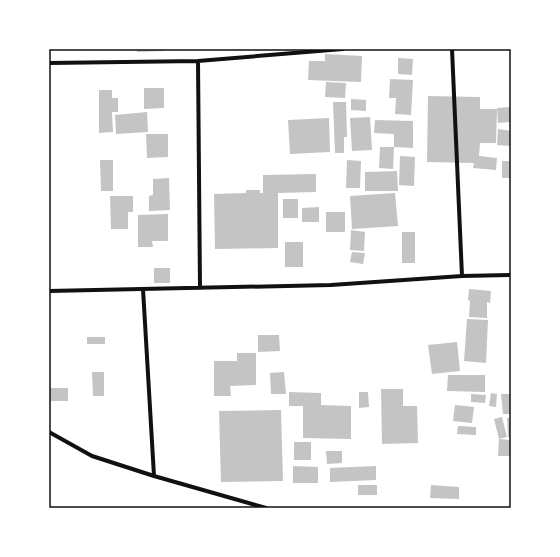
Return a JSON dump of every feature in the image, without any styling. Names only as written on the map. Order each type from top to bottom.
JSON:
[{"type":"street","points":[[49,63],[198,60],[342,49]]},
{"type":"street","points":[[452,49],[462,276]]},
{"type":"street","points":[[198,60],[200,288]]},
{"type":"street","points":[[49,291],[332,285],[462,276],[511,275]]},
{"type":"street","points":[[143,289],[154,476]]},
{"type":"street","points":[[49,432],[92,456],[154,476],[266,508]]},
{"type":"building","points":[[137,49],[164,49],[164,51],[137,52]]},
{"type":"building","points":[[325,54],[362,56],[361,82],[308,80],[309,61],[325,61]]},
{"type":"building","points":[[398,58],[413,59],[412,75],[398,74]]},
{"type":"building","points":[[390,79],[413,80],[411,115],[395,114],[396,98],[389,98]]},
{"type":"building","points":[[326,82],[346,83],[345,98],[325,97]]},
{"type":"building","points":[[144,88],[164,88],[164,108],[144,109]]},
{"type":"building","points":[[99,90],[112,90],[112,98],[118,98],[118,112],[112,112],[113,132],[99,133]]},
{"type":"building","points":[[428,96],[480,97],[480,109],[497,109],[496,143],[480,143],[479,156],[497,158],[496,170],[473,168],[474,163],[427,162]]},
{"type":"building","points":[[351,99],[366,100],[366,111],[351,110]]},
{"type":"building","points":[[333,102],[346,102],[347,137],[344,137],[344,153],[335,153]]},
{"type":"building","points":[[511,107],[511,122],[498,123],[497,108]]},
{"type":"building","points":[[147,112],[148,132],[116,134],[115,115]]},
{"type":"building","points":[[370,117],[372,150],[352,151],[350,118]]},
{"type":"building","points":[[329,118],[330,152],[290,154],[288,120]]},
{"type":"building","points":[[375,120],[413,121],[413,148],[394,147],[394,134],[374,133]]},
{"type":"building","points":[[498,129],[511,131],[511,146],[497,145]]},
{"type":"building","points":[[146,134],[168,134],[168,157],[147,158]]},
{"type":"building","points":[[380,147],[394,147],[393,169],[379,168]]},
{"type":"building","points":[[400,156],[415,157],[414,186],[399,185]]},
{"type":"building","points":[[100,160],[113,160],[113,191],[101,191]]},
{"type":"building","points":[[347,160],[361,161],[360,188],[346,188]]},
{"type":"building","points":[[502,161],[511,161],[511,178],[502,178]]},
{"type":"building","points":[[397,171],[398,191],[365,191],[365,172]]},
{"type":"building","points":[[316,174],[316,192],[278,193],[278,248],[215,249],[214,194],[246,193],[246,190],[260,190],[260,193],[263,193],[263,175]]},
{"type":"building","points":[[169,178],[170,210],[149,211],[149,196],[153,195],[153,179]]},
{"type":"building","points":[[395,193],[398,226],[352,229],[350,196]]},
{"type":"building","points":[[110,196],[133,196],[133,212],[128,212],[128,229],[111,229]]},
{"type":"building","points":[[283,199],[298,199],[298,218],[283,218]]},
{"type":"building","points":[[319,207],[319,222],[302,222],[302,208]]},
{"type":"building","points":[[326,212],[345,212],[345,232],[326,232]]},
{"type":"building","points":[[168,214],[168,241],[152,241],[153,247],[138,247],[138,215]]},
{"type":"building","points":[[351,230],[365,232],[364,251],[350,250]]},
{"type":"building","points":[[402,232],[415,232],[415,263],[402,263]]},
{"type":"building","points":[[285,242],[303,242],[303,267],[285,267]]},
{"type":"building","points":[[352,252],[365,253],[363,264],[350,262]]},
{"type":"building","points":[[154,268],[170,268],[170,283],[154,283]]},
{"type":"building","points":[[469,289],[491,291],[490,303],[487,302],[487,318],[469,317]]},
{"type":"building","points":[[467,319],[488,320],[486,363],[464,361]]},
{"type":"building","points":[[258,335],[279,335],[280,351],[258,352]]},
{"type":"building","points":[[87,337],[105,337],[105,344],[87,344]]},
{"type":"building","points":[[457,342],[460,371],[432,374],[428,345]]},
{"type":"building","points":[[237,353],[256,353],[256,385],[230,386],[231,396],[214,396],[214,361],[237,361]]},
{"type":"building","points":[[92,372],[104,372],[104,396],[93,396]]},
{"type":"building","points":[[284,372],[286,394],[271,394],[270,373]]},
{"type":"building","points":[[448,375],[485,375],[485,392],[447,391]]},
{"type":"building","points":[[49,388],[68,388],[68,401],[49,401]]},
{"type":"building","points":[[381,389],[403,389],[403,406],[417,406],[418,443],[382,444]]},
{"type":"building","points":[[289,392],[321,393],[321,405],[351,406],[351,439],[303,438],[303,406],[289,406]]},
{"type":"building","points":[[359,392],[368,392],[369,407],[359,408]]},
{"type":"building","points":[[491,393],[497,394],[496,407],[489,406]]},
{"type":"building","points":[[471,394],[486,395],[485,403],[471,402]]},
{"type":"building","points":[[501,394],[511,394],[511,414],[503,414]]},
{"type":"building","points":[[455,405],[474,407],[472,423],[453,421]]},
{"type":"building","points":[[281,410],[283,481],[221,482],[219,411]]},
{"type":"building","points":[[502,417],[507,437],[499,439],[494,419]]},
{"type":"building","points":[[507,418],[511,418],[511,437],[508,437]]},
{"type":"building","points":[[458,426],[476,427],[476,435],[457,434]]},
{"type":"building","points":[[499,439],[511,440],[511,456],[498,456]]},
{"type":"building","points":[[294,442],[311,442],[311,460],[294,460]]},
{"type":"building","points":[[326,451],[342,451],[342,463],[327,464]]},
{"type":"building","points":[[293,466],[318,467],[318,483],[293,483]]},
{"type":"building","points":[[376,466],[376,480],[330,482],[330,468]]},
{"type":"building","points":[[358,485],[377,485],[377,495],[358,495]]},
{"type":"building","points":[[431,485],[459,487],[459,499],[430,498]]}]
